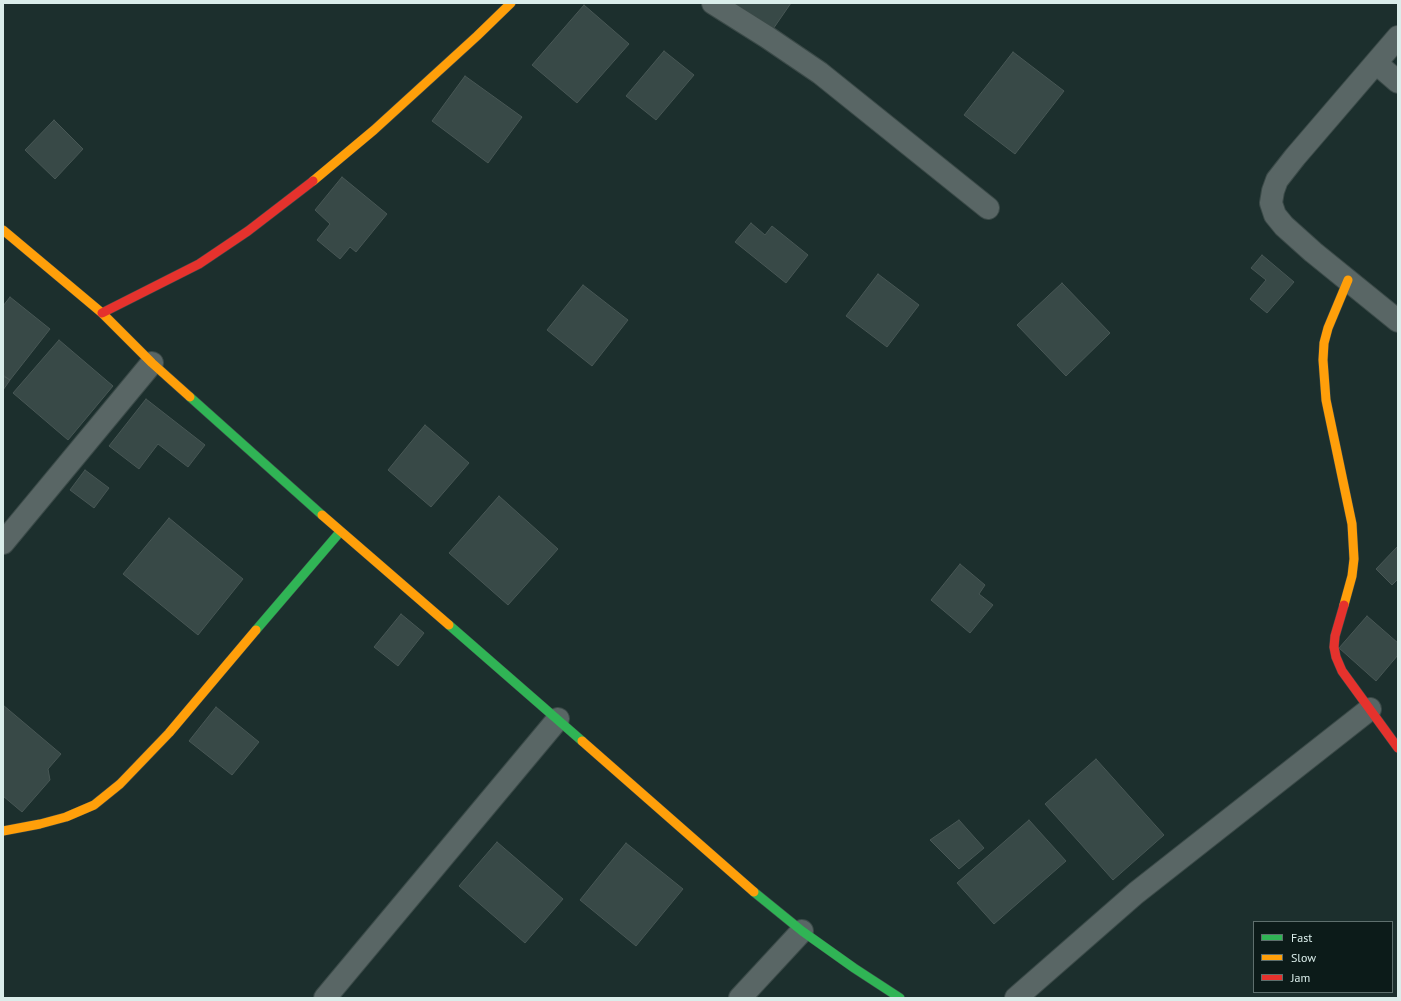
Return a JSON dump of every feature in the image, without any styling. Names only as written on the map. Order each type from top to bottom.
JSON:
[{"type":"street","points":[[102,313],[199,264],[248,231],[374,130],[511,3]]},
{"type":"street","points":[[713,3],[820,73],[988,208]]},
{"type":"street","points":[[1398,37],[1277,180],[1271,203],[1275,215],[1284,226],[1398,321]]},
{"type":"street","points":[[1376,63],[1398,82]]},
{"type":"street","points":[[3,230],[102,313],[152,363],[340,532],[558,719],[748,887],[802,931],[900,998]]},
{"type":"street","points":[[1348,280],[1328,328],[1324,343],[1323,360],[1326,400],[1352,524],[1354,559],[1352,576],[1335,636],[1334,647],[1336,658],[1342,671],[1398,748]]},
{"type":"street","points":[[3,543],[152,363]]},
{"type":"street","points":[[3,831],[66,817],[94,805],[120,784],[169,733],[340,532]]},
{"type":"street","points":[[1016,998],[1136,893],[1370,709]]},
{"type":"street","points":[[325,998],[558,719]]},
{"type":"street","points":[[740,998],[802,931]]},
{"type":"building","points":[[730,3],[791,3],[771,32]]},
{"type":"building","points":[[584,5],[629,44],[577,103],[532,65]]},
{"type":"building","points":[[664,51],[694,75],[656,120],[626,96]]},
{"type":"building","points":[[1013,52],[1064,91],[1015,154],[964,115]]},
{"type":"building","points":[[465,76],[522,117],[488,163],[432,121]]},
{"type":"building","points":[[54,120],[83,149],[55,179],[25,150]]},
{"type":"building","points":[[342,177],[387,214],[356,252],[350,247],[340,259],[317,240],[330,224],[315,210]]},
{"type":"building","points":[[751,223],[765,235],[772,226],[808,255],[786,283],[735,242]]},
{"type":"building","points":[[1262,255],[1294,282],[1267,313],[1250,299],[1266,280],[1251,268]]},
{"type":"building","points":[[878,274],[919,305],[887,347],[846,316]]},
{"type":"building","points":[[1062,283],[1110,333],[1066,376],[1017,325]]},
{"type":"building","points":[[583,285],[628,320],[592,366],[547,330]]},
{"type":"building","points":[[10,297],[50,329],[10,380],[3,375],[3,306]]},
{"type":"building","points":[[59,340],[113,386],[68,440],[13,393]]},
{"type":"building","points":[[3,376],[10,380],[3,390]]},
{"type":"building","points":[[146,399],[205,445],[188,467],[158,444],[139,469],[109,446]]},
{"type":"building","points":[[425,425],[469,463],[431,507],[388,470]]},
{"type":"building","points":[[85,470],[109,488],[94,508],[70,490]]},
{"type":"building","points":[[499,496],[558,549],[508,605],[449,553]]},
{"type":"building","points":[[169,518],[243,579],[198,635],[123,574]]},
{"type":"building","points":[[1398,546],[1398,579],[1392,585],[1376,569]]},
{"type":"building","points":[[960,564],[985,585],[979,594],[993,605],[970,633],[931,600]]},
{"type":"building","points":[[401,614],[424,633],[398,666],[374,647]]},
{"type":"building","points":[[1367,616],[1398,643],[1398,655],[1376,681],[1339,648]]},
{"type":"building","points":[[3,705],[61,754],[48,769],[50,780],[22,812],[3,796]]},
{"type":"building","points":[[216,707],[259,742],[232,775],[189,741]]},
{"type":"building","points":[[1096,759],[1164,835],[1113,880],[1045,804]]},
{"type":"building","points":[[959,820],[984,848],[959,869],[930,840]]},
{"type":"building","points":[[1029,820],[1066,861],[994,924],[957,883]]},
{"type":"building","points":[[497,842],[563,899],[525,943],[459,886]]},
{"type":"building","points":[[626,843],[683,889],[636,946],[580,900]]},
{"type":"traffic: fast","points":[[190,397],[322,515]]},
{"type":"traffic: fast","points":[[256,630],[340,532]]},
{"type":"traffic: fast","points":[[449,625],[582,741]]},
{"type":"traffic: fast","points":[[754,892],[802,931],[900,998]]},
{"type":"traffic: slow","points":[[313,181],[374,130],[511,3]]},
{"type":"traffic: slow","points":[[3,230],[102,313],[152,363],[190,397]]},
{"type":"traffic: slow","points":[[1344,605],[1352,576],[1354,559],[1352,524],[1326,400],[1323,360],[1324,343],[1328,328],[1348,280]]},
{"type":"traffic: slow","points":[[322,515],[449,625]]},
{"type":"traffic: slow","points":[[3,831],[66,817],[94,805],[120,784],[169,733],[256,630]]},
{"type":"traffic: slow","points":[[582,741],[754,892]]},
{"type":"traffic: jam","points":[[102,313],[199,264],[248,231],[313,181]]},
{"type":"traffic: jam","points":[[1344,605],[1335,636],[1334,647],[1336,657],[1342,671],[1398,748]]}]
